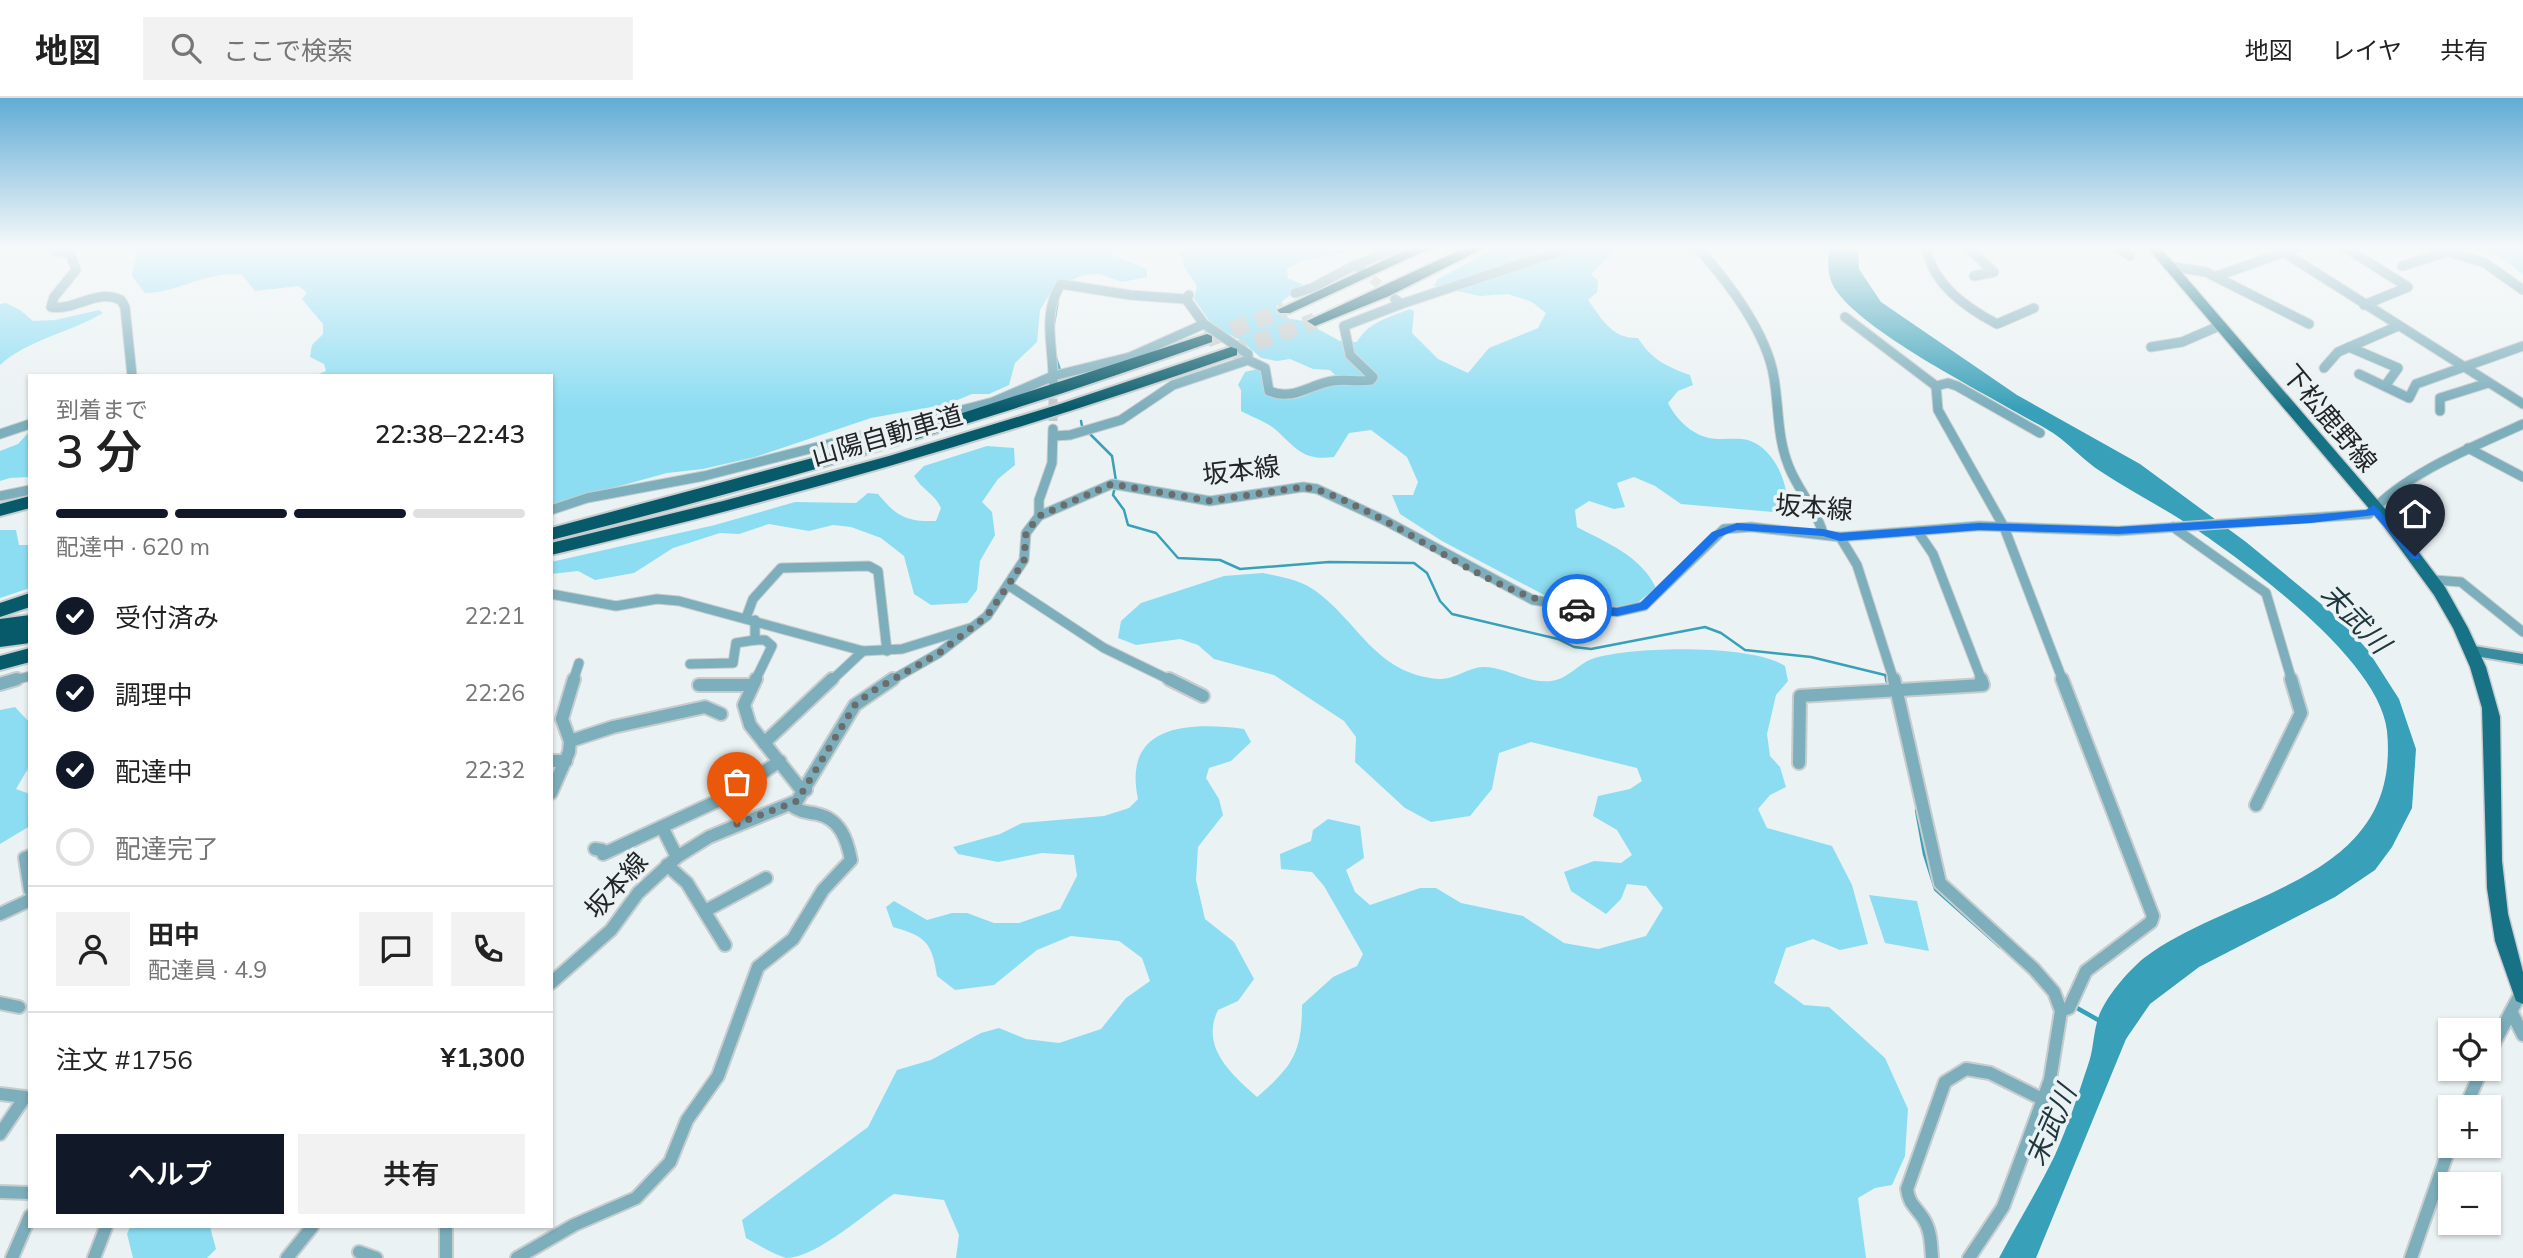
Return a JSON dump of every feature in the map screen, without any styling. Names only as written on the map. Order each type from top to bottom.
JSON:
[{"type":"highway","points":[[1285,310],[1307,300]]},
{"type":"highway","points":[[1315,321],[1366,300]]},
{"type":"highway","name":"山陽自動車道","points":[[553,532],[627,515],[905,440],[1205,332]]},
{"type":"highway","name":"山陽自動車道","points":[[553,549],[729,506],[898,460],[1054,412],[1231,352]]},
{"type":"highway","points":[[0,510],[28,503]]},
{"type":"highway","points":[[0,517],[28,510]]},
{"type":"highway","points":[[0,610],[28,601]]},
{"type":"highway","points":[[0,626],[28,622]]},
{"type":"highway","points":[[0,640],[28,636]]},
{"type":"highway","points":[[0,663],[28,656]]},
{"type":"main road","name":"下松鹿野線","points":[[2197,300],[2434,580],[2473,651],[2490,710],[2494,744],[2491,771],[2493,885],[2507,957],[2523,992]]},
{"type":"main road","points":[[2473,651],[2523,659]]},
{"type":"street","points":[[53,300],[51,307],[66,308],[91,300]]},
{"type":"street","points":[[121,300],[125,307],[132,374]]},
{"type":"street","points":[[1053,300],[1047,331],[1058,377]]},
{"type":"street","points":[[1191,300],[1205,332],[1248,354],[1248,360]]},
{"type":"street","points":[[1039,516],[1040,501],[1050,474],[1053,432],[1070,435],[1121,420],[1185,379],[1248,360],[1269,370],[1272,376],[1269,391],[1276,395],[1302,395],[1333,381],[1371,380],[1373,377],[1350,355],[1344,326],[1401,300]]},
{"type":"street","points":[[1739,300],[1752,321],[1774,375],[1779,426],[1789,467],[1819,520],[1823,533]]},
{"type":"street","points":[[1959,300],[1967,308],[1997,324],[2034,307]]},
{"type":"street","points":[[2257,300],[2282,315],[2309,324]]},
{"type":"street","points":[[2356,300],[2523,404]]},
{"type":"street","points":[[2364,305],[2376,300]]},
{"type":"street","points":[[1845,317],[1936,386],[1938,410],[2004,527],[2152,916],[2151,922],[2078,980],[2068,1007],[2050,1080],[2003,1207],[1969,1258]]},
{"type":"street","points":[[2151,347],[2182,342],[2219,326]]},
{"type":"street","points":[[2324,368],[2338,352],[2398,326]]},
{"type":"street","points":[[553,509],[587,498],[704,476],[911,425],[1018,394],[1058,377],[1205,332]]},
{"type":"street","points":[[2359,374],[2409,398],[2416,384],[2460,366],[2523,346]]},
{"type":"street","points":[[2349,347],[2398,368],[2385,386]]},
{"type":"street","points":[[1936,386],[1948,383],[1957,386],[2040,433]]},
{"type":"street","points":[[2440,411],[2440,398],[2488,383]]},
{"type":"street","points":[[2374,508],[2468,448],[2523,424]]},
{"type":"street","points":[[0,434],[28,425]]},
{"type":"street","points":[[2468,448],[2523,477]]},
{"type":"street","name":"坂本線","points":[[553,981],[611,930],[638,893],[672,861],[737,824],[791,805],[806,790],[855,705],[871,692],[939,653],[975,627],[1024,560],[1026,533],[1039,516],[1112,484],[1210,501],[1303,487],[1317,489],[1384,520],[1533,600],[1617,612],[1644,606],[1724,529],[1751,527],[1840,537],[2004,527],[2118,531],[2369,514],[2374,508]]},
{"type":"street","points":[[0,496],[28,490]]},
{"type":"street","points":[[2176,527],[2266,593],[2301,713],[2256,805]]},
{"type":"street","points":[[1799,762],[1800,696],[1983,685],[1933,554],[1917,532]]},
{"type":"street","points":[[1840,537],[1857,565],[1892,689],[1940,883],[2034,969],[2068,1007]]},
{"type":"street","points":[[755,640],[750,619],[753,599],[781,568],[869,566],[878,571],[887,651]]},
{"type":"street","points":[[2434,580],[2461,582],[2523,632]]},
{"type":"street","points":[[1008,585],[1104,648],[1203,696]]},
{"type":"street","points":[[553,594],[616,606],[657,599],[679,601],[863,651],[887,651],[975,627]]},
{"type":"street","points":[[690,664],[733,663],[736,643],[765,640],[772,646],[744,705],[750,725],[800,788],[806,790]]},
{"type":"street","points":[[764,743],[863,651]]},
{"type":"street","points":[[553,789],[566,761],[570,741],[562,719],[579,663]]},
{"type":"street","points":[[0,684],[28,677]]},
{"type":"street","points":[[699,685],[753,685]]},
{"type":"street","points":[[570,741],[613,727],[705,707],[722,714]]},
{"type":"street","points":[[553,714],[562,719]]},
{"type":"street","points":[[553,761],[566,761]]},
{"type":"street","points":[[595,849],[601,850],[603,854],[726,797],[780,761]]},
{"type":"street","points":[[517,1258],[575,1225],[636,1198],[670,1162],[687,1121],[718,1076],[758,967],[793,939],[823,890],[851,860],[842,829],[827,817],[804,813],[791,805]]},
{"type":"street","points":[[662,827],[672,861],[725,945]]},
{"type":"street","points":[[28,857],[25,858],[28,877]]},
{"type":"street","points":[[705,911],[766,878]]},
{"type":"street","points":[[0,914],[28,901]]},
{"type":"street","points":[[2501,1031],[2523,992]]},
{"type":"street","points":[[0,1003],[19,1007]]},
{"type":"street","points":[[2511,1013],[2523,1035]]},
{"type":"street","points":[[1932,1258],[1931,1233],[1922,1213],[1909,1204],[1907,1189],[1945,1082],[1966,1069],[1990,1073],[2042,1099]]},
{"type":"street","points":[[0,1094],[26,1097],[0,1134]]},
{"type":"street","points":[[2411,1258],[2446,1158]]},
{"type":"street","points":[[0,1192],[28,1193]]},
{"type":"street","points":[[12,1258],[28,1221]]},
{"type":"street","points":[[94,1258],[106,1228]]},
{"type":"street","points":[[287,1258],[311,1228]]},
{"type":"street","points":[[446,1228],[446,1258]]},
{"type":"street","points":[[359,1252],[376,1258]]},
{"type":"shaded area","points":[[303,300],[1046,300],[1040,310],[1037,342],[1015,363],[1009,385],[989,394],[972,394],[948,404],[871,418],[755,457],[703,469],[667,473],[553,504],[553,374],[319,374],[326,371],[324,364],[310,357],[312,345],[323,334],[323,324]]},
{"type":"shaded area","points":[[1195,300],[1284,300],[1276,306],[1287,318],[1303,321],[1340,341],[1357,342],[1373,325],[1410,309],[1414,311],[1412,333],[1438,359],[1468,373],[1489,348],[1538,328],[1546,313],[1526,300],[1588,300],[1608,327],[1621,335],[1638,338],[1648,352],[1660,361],[1690,375],[1693,385],[1678,391],[1668,403],[1685,425],[1702,436],[1713,439],[1742,439],[1759,445],[1777,466],[1786,491],[1773,512],[1681,504],[1655,486],[1634,477],[1617,483],[1625,507],[1614,509],[1589,501],[1575,510],[1577,527],[1632,559],[1642,567],[1656,588],[1637,603],[1618,607],[1546,596],[1442,541],[1400,514],[1392,495],[1413,495],[1418,482],[1407,457],[1371,430],[1349,433],[1334,457],[1315,457],[1295,448],[1268,424],[1241,411],[1241,390],[1238,385],[1245,372],[1257,369],[1267,372],[1265,390],[1283,399],[1302,397],[1336,376],[1330,370],[1313,369],[1290,359],[1277,361],[1261,358],[1242,341],[1213,326]]},
{"type":"shaded area","points":[[1844,300],[1880,300],[2017,395],[2140,464],[2246,542],[2337,617],[2367,649],[2399,699],[2416,749],[2412,808],[2392,847],[2375,870],[2335,897],[2199,967],[2150,1004],[2126,1039],[2036,1258],[1999,1258],[2060,1144],[2090,1060],[2100,1014],[2110,996],[2144,958],[2181,935],[2305,876],[2340,852],[2368,821],[2385,782],[2387,731],[2379,704],[2363,676],[2312,620],[2251,569],[2176,516],[2112,479],[2051,432],[1922,358]]},
{"type":"shaded area","points":[[6,303],[33,321],[55,320],[99,310],[103,313],[36,342],[0,365],[0,304]]},
{"type":"shaded area","points":[[28,433],[28,477],[0,481],[0,451],[18,444]]},
{"type":"shaded area","points":[[987,446],[1014,448],[1015,465],[998,479],[982,502],[992,512],[995,535],[980,561],[977,590],[967,603],[931,605],[914,594],[904,556],[881,538],[851,527],[833,525],[809,531],[769,524],[739,534],[720,533],[673,548],[634,573],[595,580],[578,571],[553,574],[553,562],[715,525],[795,502],[856,503],[868,493],[878,494],[903,516],[936,521],[941,508],[914,476],[924,466]]},
{"type":"shaded area","points":[[0,530],[16,530],[19,545],[28,545],[28,589],[0,598]]},
{"type":"shaded area","points":[[1263,573],[1292,579],[1311,588],[1332,605],[1384,658],[1417,675],[1439,679],[1484,667],[1534,680],[1551,681],[1563,677],[1592,659],[1661,650],[1690,649],[1746,654],[1785,666],[1788,681],[1776,695],[1767,734],[1770,756],[1780,767],[1786,787],[1770,795],[1758,809],[1767,828],[1832,846],[1852,885],[1868,944],[1840,950],[1813,939],[1786,948],[1774,983],[1804,1005],[1829,1007],[1885,1058],[1908,1109],[1905,1156],[1892,1185],[1875,1188],[1858,1198],[1866,1258],[956,1258],[959,1235],[944,1200],[894,1194],[827,1242],[799,1256],[786,1258],[746,1238],[742,1220],[868,1127],[897,1070],[931,1060],[981,1033],[999,1028],[1026,1039],[1059,1043],[1101,1029],[1126,998],[1150,981],[1142,958],[1119,941],[1071,936],[1037,950],[994,985],[955,990],[937,976],[933,955],[925,942],[920,937],[893,927],[886,907],[894,901],[927,920],[952,913],[967,913],[994,923],[1019,923],[1060,909],[1077,876],[1074,855],[1042,853],[998,862],[958,854],[953,847],[1000,834],[1022,823],[1104,816],[1129,808],[1138,799],[1136,774],[1140,755],[1150,742],[1164,733],[1202,726],[1244,729],[1251,742],[1231,761],[1209,768],[1206,778],[1219,799],[1223,815],[1198,847],[1196,880],[1205,919],[1234,942],[1254,979],[1238,1001],[1218,1010],[1213,1023],[1213,1036],[1221,1059],[1228,1069],[1257,1097],[1279,1076],[1293,1057],[1300,1035],[1302,1005],[1333,977],[1357,966],[1363,954],[1324,886],[1312,872],[1281,869],[1280,854],[1311,841],[1313,830],[1328,819],[1360,826],[1364,858],[1346,870],[1355,892],[1370,905],[1420,888],[1436,888],[1461,903],[1523,916],[1564,943],[1598,949],[1646,936],[1663,908],[1646,886],[1627,884],[1621,899],[1606,914],[1571,891],[1564,872],[1594,861],[1621,863],[1632,855],[1617,830],[1593,816],[1598,796],[1630,789],[1642,781],[1637,768],[1531,742],[1499,753],[1492,789],[1470,816],[1431,822],[1405,808],[1355,762],[1356,737],[1344,721],[1274,675],[1214,659],[1198,645],[1180,639],[1136,645],[1118,638],[1121,621],[1141,603],[1224,576]]},
{"type":"shaded area","points":[[15,707],[28,721],[28,768],[16,789],[28,793],[28,827],[0,844],[0,710]]},
{"type":"shaded area","points":[[1869,895],[1917,901],[1929,951],[1885,943]]},
{"type":"shaded area","points":[[130,1228],[210,1228],[216,1249],[207,1258],[133,1258],[127,1234]]},
{"type":"waterway","points":[[1054,324],[1058,300]]},
{"type":"waterway","points":[[1055,355],[1063,379]]},
{"type":"waterway","points":[[1081,421],[1082,426],[1112,456],[1116,481]]},
{"type":"waterway","points":[[1115,487],[1113,495],[1124,510],[1128,525],[1156,533],[1178,558],[1220,560],[1240,569],[1329,562],[1414,563],[1427,573],[1440,601],[1452,614],[1558,639],[1574,647],[1591,649],[1705,627],[1721,633],[1745,650],[1811,657],[1885,675],[1887,681]]},
{"type":"waterway","points":[[1887,679],[1889,686]]},
{"type":"waterway","points":[[1917,810],[1925,854],[1936,889],[2000,946]]},
{"type":"waterway","points":[[2061,999],[2100,1021]]},
{"type":"tunnel","points":[[1207,339],[1285,310]]},
{"type":"tunnel","points":[[1231,352],[1315,321]]},
{"type":"tunnel","points":[[1053,385],[1053,429]]},
{"type":"way so far","points":[[737,824],[797,801],[818,772],[855,705],[871,692],[914,670],[975,627],[999,600],[1024,560],[1026,533],[1039,516],[1101,486],[1127,485],[1192,501],[1210,501],[1303,487],[1317,489],[1384,520],[1533,600],[1577,609]]},
{"type":"route","points":[[1577,609],[1617,612],[1644,606],[1716,535],[1724,529],[1737,527],[1823,533],[1840,537],[1979,526],[2118,531],[2369,514],[2374,508],[2415,556]]},
{"type":"water label","name":"末武川","points":[[2356,618]]},
{"type":"water label","name":"末武川","points":[[2050,1125]]}]
